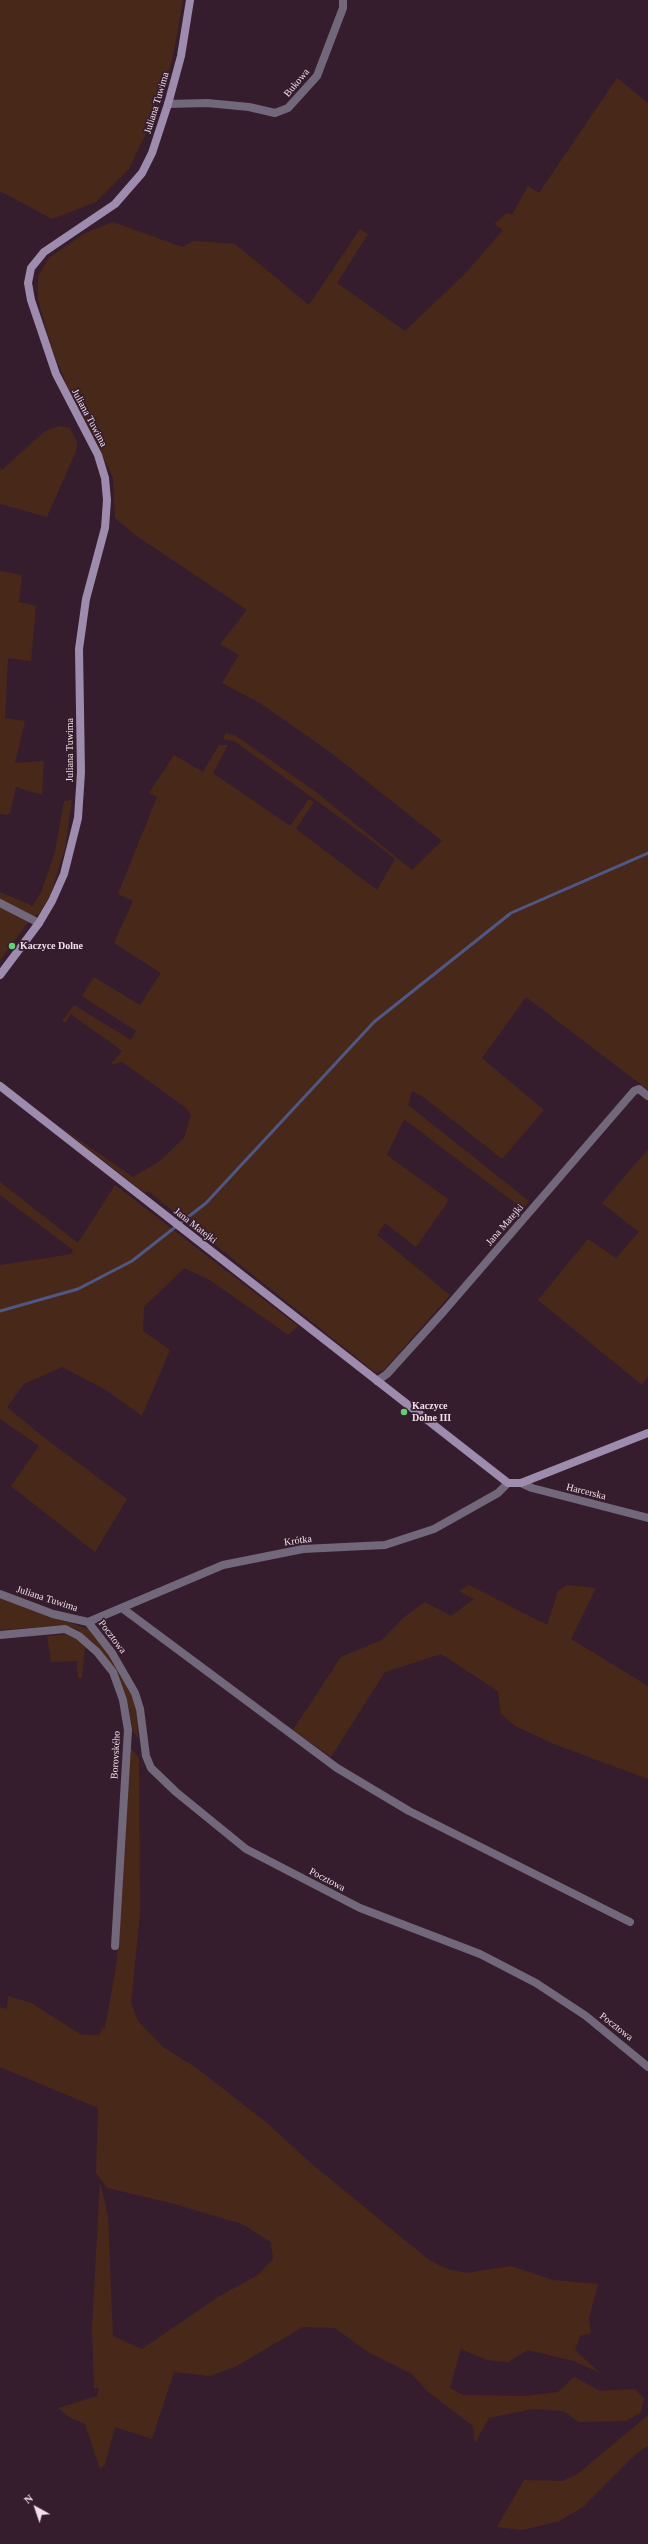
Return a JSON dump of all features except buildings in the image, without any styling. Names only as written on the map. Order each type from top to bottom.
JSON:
[{"type":"street","name":"Juliana Tuwima","points":[[0,975],[39,923],[64,874],[78,818],[81,772],[79,648],[86,599],[105,528],[107,500],[105,478],[98,455],[56,374],[31,300],[28,283],[31,268],[44,252],[115,204],[142,173],[152,153],[168,104],[181,56],[190,0]]},
{"type":"street","name":"Bukowa","points":[[168,104],[207,103],[249,107],[275,113],[288,108],[317,76],[342,8],[343,0]]},
{"type":"street","points":[[0,903],[39,923]]},
{"type":"street","name":"Jana Matejki","points":[[0,1086],[508,1483]]},
{"type":"street","name":"Jana Matejki","points":[[377,1381],[387,1374],[444,1311],[634,1091],[639,1090],[648,1096]]},
{"type":"street","points":[[508,1483],[521,1482],[648,1433]]},
{"type":"street","name":"Harcerska","points":[[521,1482],[532,1488],[648,1518]]},
{"type":"street","name":"Krótka","points":[[88,1622],[223,1565],[303,1549],[385,1545],[434,1529],[482,1502],[508,1483]]},
{"type":"street","name":"Juliana Tuwima","points":[[0,1594],[53,1614],[88,1622]]},
{"type":"street","points":[[122,1608],[337,1768],[409,1811],[630,1922]]},
{"type":"street","name":"Pocztowa","points":[[88,1622],[112,1653],[135,1693],[140,1709],[146,1756],[151,1768],[176,1792],[246,1849],[360,1908],[480,1954],[536,1983],[586,2016],[648,2067]]},
{"type":"street","name":"Borovského","points":[[0,1636],[65,1629],[79,1636],[97,1652],[113,1672],[123,1700],[128,1730],[115,1946]]},
{"type":"shaded area","points":[[0,0],[183,0],[174,51],[162,100],[129,169],[96,202],[52,219],[0,191]]},
{"type":"shaded area","points":[[617,78],[648,103],[648,1090],[526,997],[482,1058],[544,1110],[502,1159],[422,1096],[412,1091],[408,1105],[529,1201],[523,1209],[404,1119],[387,1155],[449,1200],[416,1247],[385,1223],[377,1235],[450,1295],[384,1370],[376,1373],[148,1191],[145,1193],[59,1126],[133,1177],[160,1161],[184,1138],[191,1115],[185,1107],[122,1062],[110,1065],[122,1051],[71,1014],[65,1023],[62,1021],[74,1005],[131,1040],[136,1031],[82,996],[94,977],[140,1005],[161,973],[114,943],[133,901],[118,894],[157,797],[149,793],[174,755],[203,772],[219,745],[228,745],[213,773],[290,826],[309,799],[314,802],[296,829],[377,890],[395,859],[234,741],[223,739],[226,733],[236,736],[316,792],[412,870],[442,841],[330,752],[260,703],[222,683],[239,655],[220,644],[247,610],[134,534],[115,518],[113,477],[68,388],[53,352],[38,300],[38,276],[49,258],[83,234],[113,222],[182,247],[194,241],[235,244],[309,305],[360,229],[368,234],[337,283],[405,331],[464,275],[503,230],[494,224],[507,213],[512,215],[528,186],[539,193]]},
{"type":"shaded area","points":[[60,426],[70,428],[77,442],[76,451],[47,517],[0,504],[0,467],[2,470],[45,431]]},
{"type":"shaded area","points":[[0,571],[22,575],[19,602],[36,606],[31,661],[8,658],[5,718],[25,721],[15,763],[44,761],[42,795],[16,787],[10,813],[7,815],[0,814]]},
{"type":"shaded area","points":[[72,800],[65,848],[50,896],[39,914],[34,916],[0,899],[0,892],[33,906],[42,890],[55,852],[64,801]]},
{"type":"shaded area","points":[[0,907],[29,921],[0,960]]},
{"type":"shaded area","points":[[648,1149],[648,1376],[642,1385],[538,1300],[588,1239],[616,1258],[639,1232],[602,1203]]},
{"type":"shaded area","points":[[0,1182],[78,1243],[115,1185],[298,1326],[288,1335],[210,1280],[184,1268],[144,1307],[143,1331],[170,1350],[142,1416],[106,1390],[62,1367],[24,1384],[7,1407],[42,1436],[127,1499],[95,1552],[11,1486],[39,1446],[0,1419],[0,1265],[71,1254],[73,1250],[0,1195]]},
{"type":"shaded area","points":[[469,1585],[547,1625],[558,1591],[567,1585],[596,1588],[571,1639],[648,1686],[648,1779],[554,1744],[515,1726],[501,1714],[498,1691],[441,1654],[385,1672],[331,1757],[293,1730],[341,1657],[382,1640],[403,1618],[425,1602],[451,1616],[474,1599],[459,1591]]},
{"type":"shaded area","points":[[0,1598],[88,1629],[108,1651],[131,1693],[136,1708],[138,1738],[133,1732],[129,1707],[119,1678],[95,1644],[77,1629],[63,1625],[0,1630]]},
{"type":"shaded area","points":[[72,1634],[85,1645],[82,1678],[78,1678],[77,1661],[51,1662],[47,1636]]},
{"type":"shaded area","points":[[131,1748],[139,1758],[140,1914],[131,2003],[138,2021],[163,2047],[198,2069],[268,2124],[313,2165],[429,2260],[447,2269],[467,2273],[511,2266],[553,2280],[598,2284],[589,2318],[591,2333],[580,2336],[575,2350],[600,2373],[574,2361],[528,2350],[508,2362],[487,2360],[461,2349],[450,2388],[463,2395],[526,2396],[558,2392],[574,2377],[600,2391],[635,2389],[644,2398],[641,2412],[626,2421],[579,2422],[563,2411],[532,2409],[489,2418],[475,2443],[473,2426],[427,2391],[412,2374],[368,2352],[335,2328],[303,2327],[235,2367],[210,2376],[174,2372],[152,2439],[115,2427],[105,2465],[100,2469],[85,2424],[69,2417],[58,2408],[97,2396],[99,2388],[94,2388],[92,2327],[100,2182],[108,2216],[113,2336],[142,2349],[218,2297],[258,2275],[273,2259],[271,2242],[242,2224],[171,2203],[107,2188],[96,2173],[98,2108],[0,2067],[0,2007],[7,2009],[8,1996],[31,2003],[82,2035],[99,2035],[102,2028],[105,2028],[117,1961]]},
{"type":"shaded area","points":[[648,2415],[648,2446],[637,2453],[583,2507],[559,2521],[523,2530],[497,2527],[524,2480],[563,2481],[579,2473]]},
{"type":"waterway","points":[[0,1311],[78,1289],[132,1261],[206,1203],[374,1022],[511,913],[648,853]]},
{"type":"place","name":"Kaczyce Dolne","points":[[12,946]]},
{"type":"place","name":"Kaczyce Dolne III","points":[[404,1412]]}]
